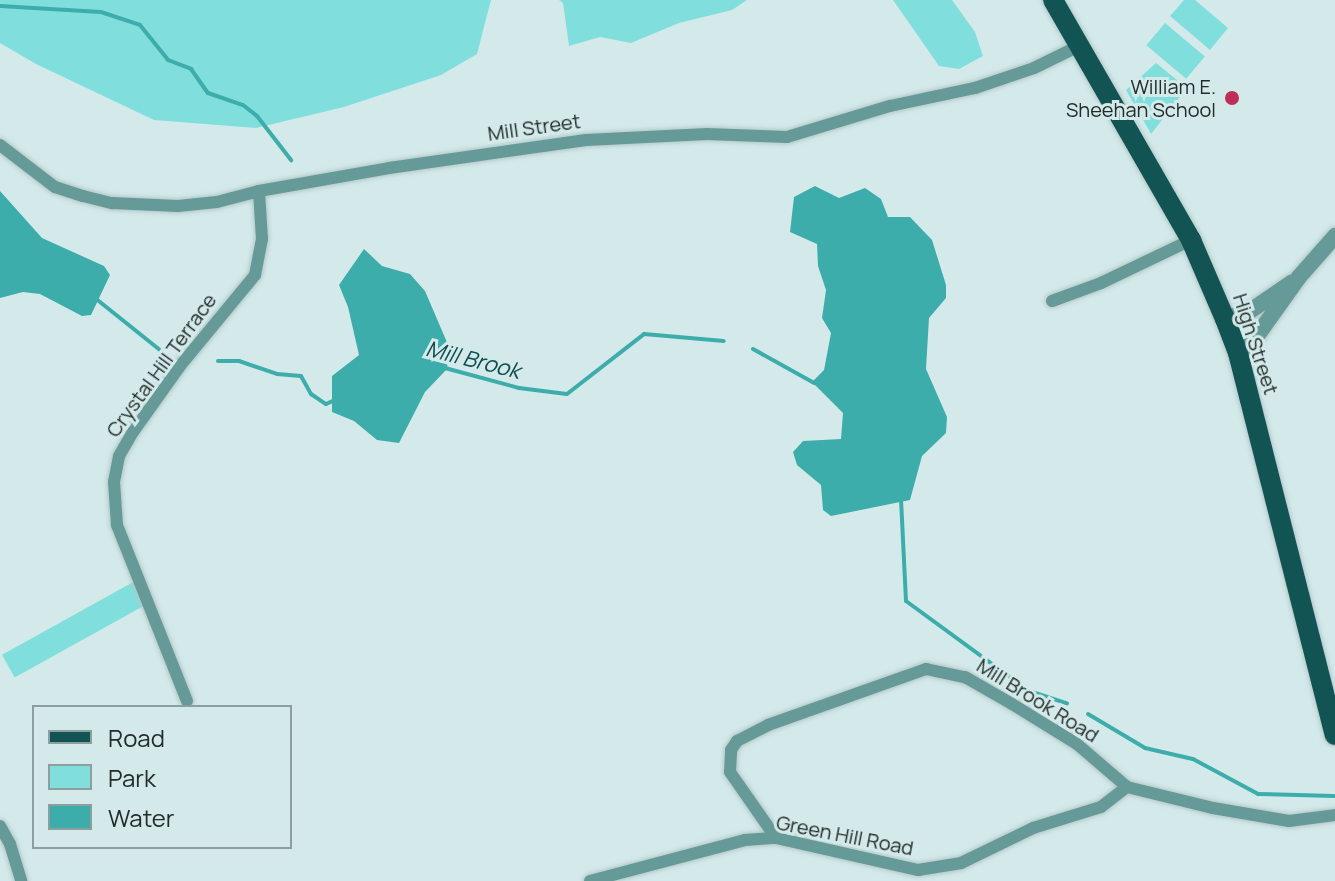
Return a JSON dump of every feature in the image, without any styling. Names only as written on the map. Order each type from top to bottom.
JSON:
[{"type":"main road","name":"High Street","points":[[1053,0],[1191,240],[1225,319],[1238,353],[1330,691],[1335,735]]},
{"type":"street","name":"Mill Street","points":[[0,145],[55,187],[112,203],[178,206],[586,140],[707,134],[787,137],[890,106],[975,88],[1034,68],[1079,46]]},
{"type":"street","name":"Crystal Hill Terrace","points":[[187,701],[117,525],[114,482],[119,456],[133,432],[180,366],[255,275],[262,239],[259,191]]},
{"type":"street","points":[[1238,353],[1270,319],[1299,277],[1335,236]]},
{"type":"street","points":[[1052,301],[1101,283],[1191,240]]},
{"type":"street","points":[[1225,319],[1250,311],[1299,277]]},
{"type":"street","name":"Mill Brook Road","points":[[776,838],[730,772],[731,750],[737,741],[768,725],[926,669],[965,677],[1012,704],[1077,744],[1127,787],[1213,808],[1289,821],[1335,815]]},
{"type":"street","name":"Green Hill Road","points":[[590,881],[745,840],[776,838],[918,870],[961,863],[1033,828],[1101,807],[1127,787]]},
{"type":"street","points":[[0,826],[10,844],[21,881]]},
{"type":"green space","points":[[0,0],[491,0],[477,54],[441,75],[344,107],[256,128],[154,120],[36,64],[0,43]]},
{"type":"green space","points":[[559,0],[747,0],[732,10],[679,23],[631,43],[600,37],[569,46],[563,3]]},
{"type":"green space","points":[[893,0],[952,0],[975,32],[983,56],[959,69],[939,66]]},
{"type":"green space","points":[[1184,0],[1195,0],[1228,28],[1210,50],[1170,16]]},
{"type":"green space","points":[[1165,23],[1205,56],[1186,79],[1146,45]]},
{"type":"green space","points":[[1156,63],[1187,88],[1151,134],[1126,90]]},
{"type":"green space","points":[[135,581],[148,604],[15,677],[2,655]]},
{"type":"water","points":[[815,186],[839,198],[865,188],[881,199],[888,217],[910,217],[932,240],[946,285],[946,298],[929,318],[926,369],[947,417],[946,433],[922,456],[910,500],[831,516],[823,510],[821,485],[797,465],[793,452],[803,441],[841,439],[843,413],[812,382],[824,370],[831,333],[822,318],[826,290],[818,266],[817,244],[790,232],[794,197]]},
{"type":"water","points":[[0,191],[42,238],[104,266],[110,275],[91,315],[82,316],[40,294],[23,292],[0,298]]},
{"type":"water","points":[[364,249],[382,266],[410,274],[425,291],[449,347],[447,369],[425,392],[399,443],[377,440],[354,421],[332,412],[332,376],[359,355],[348,307],[339,285]]},
{"type":"waterway","points":[[0,6],[101,12],[140,25],[168,60],[191,69],[208,93],[243,105],[257,116],[291,160]]},
{"type":"waterway","name":"Mill Brook","points":[[95,298],[170,358]]},
{"type":"waterway","name":"Mill Brook","points":[[445,368],[519,388],[567,394],[644,334],[724,341]]},
{"type":"waterway","name":"Mill Brook","points":[[753,349],[814,383]]},
{"type":"waterway","name":"Mill Brook","points":[[218,361],[239,361],[277,374],[301,376],[311,394],[326,404],[335,400]]},
{"type":"waterway","name":"Mill Brook","points":[[901,499],[906,601],[1029,691],[1067,703]]},
{"type":"waterway","name":"Mill Brook","points":[[1088,714],[1145,748],[1193,759],[1258,794],[1334,796]]},
{"type":"place","name":"William E. Sheehan School","points":[[1232,98]]}]
